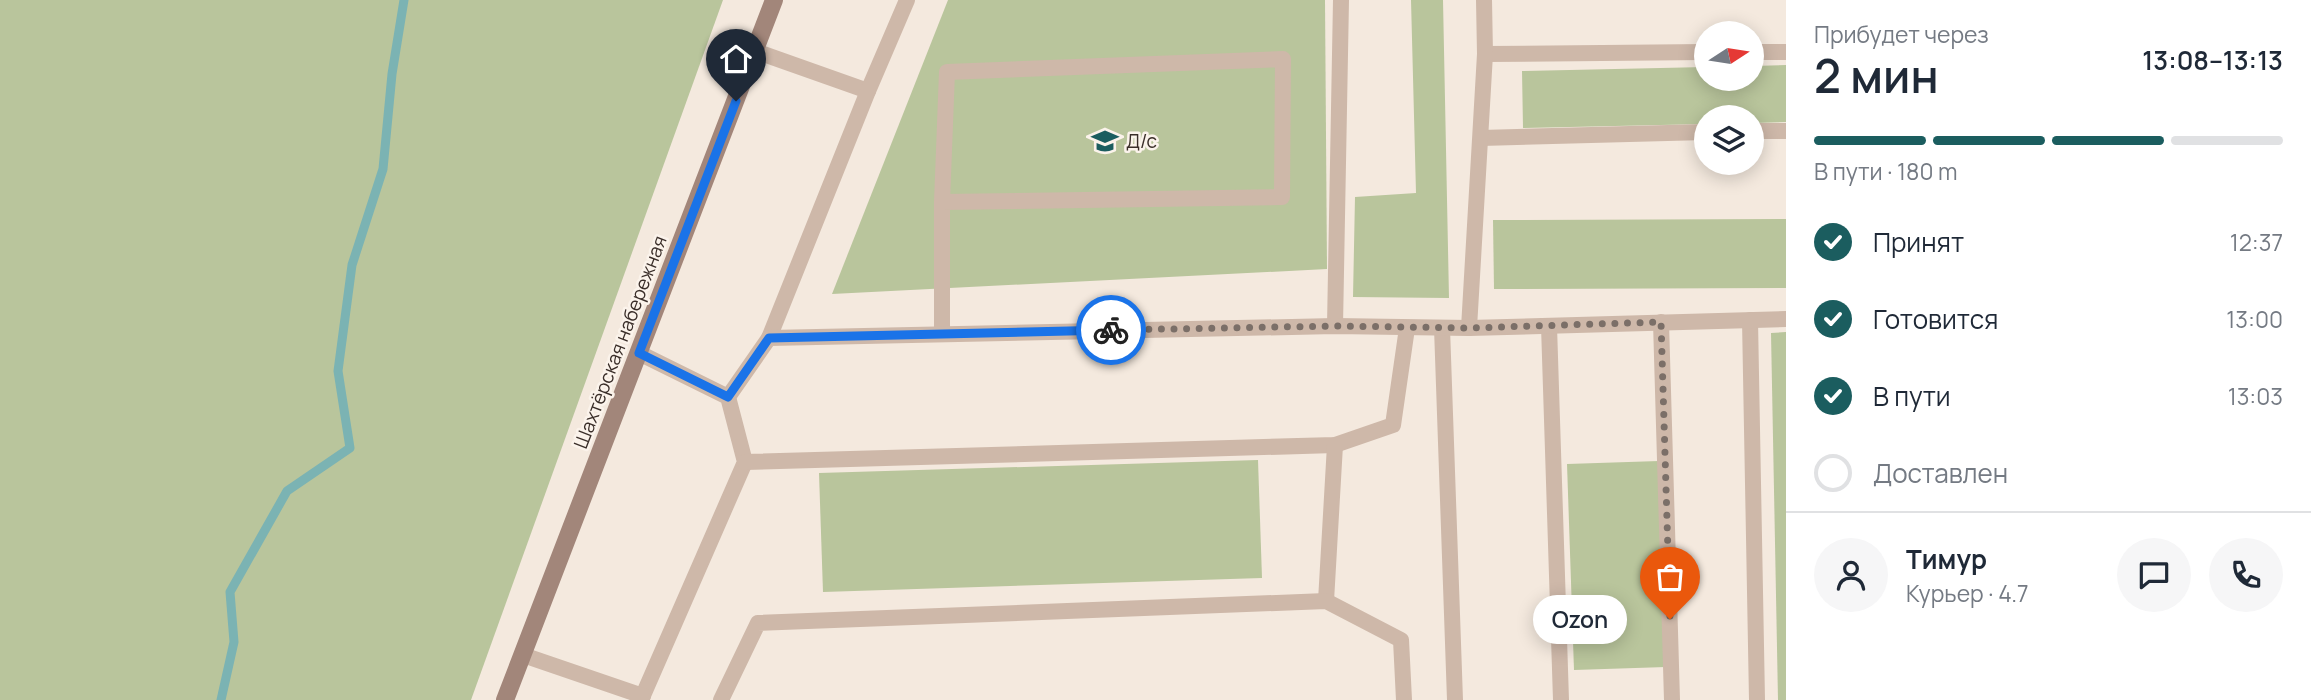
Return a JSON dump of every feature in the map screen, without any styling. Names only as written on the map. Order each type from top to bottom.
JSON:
[{"type":"street","name":"Шахтёрская набережная","points":[[505,700],[774,0]]},
{"type":"lane","points":[[728,397],[769,338],[907,0]]},
{"type":"lane","points":[[1335,326],[1341,0]]},
{"type":"lane","points":[[1469,328],[1485,54],[1484,0]]},
{"type":"lane","points":[[755,51],[868,91]]},
{"type":"lane","points":[[1485,54],[1694,52]]},
{"type":"lane","points":[[1764,52],[1786,52]]},
{"type":"lane","points":[[942,202],[1282,197],[1283,59],[947,72],[942,202],[942,334]]},
{"type":"lane","points":[[1764,131],[1786,131]]},
{"type":"lane","points":[[1481,138],[1694,132]]},
{"type":"lane","points":[[769,338],[1335,326],[1469,328],[1786,319]]},
{"type":"lane","points":[[1750,320],[1757,700]]},
{"type":"lane","points":[[1661,322],[1672,700]]},
{"type":"lane","points":[[1549,326],[1561,700]]},
{"type":"lane","points":[[745,462],[1335,446],[1393,425],[1407,328]]},
{"type":"lane","points":[[1442,328],[1455,700]]},
{"type":"lane","points":[[523,655],[642,698],[745,462],[728,397],[639,353]]},
{"type":"lane","points":[[1326,601],[1335,446]]},
{"type":"lane","points":[[721,700],[758,623],[1326,601],[1401,640],[1404,700]]},
{"type":"green space","points":[[0,0],[723,0],[471,700],[0,700]]},
{"type":"green space","points":[[948,0],[1325,0],[1327,269],[832,294]]},
{"type":"green space","points":[[1411,0],[1443,0],[1449,298],[1353,297],[1355,197],[1416,193]]},
{"type":"green space","points":[[1786,65],[1786,122],[1764,123],[1764,105],[1694,105],[1694,124],[1523,128],[1522,71],[1694,67],[1694,91],[1764,91],[1764,66]]},
{"type":"green space","points":[[1786,219],[1786,288],[1494,289],[1493,220]]},
{"type":"green space","points":[[1786,332],[1786,700],[1778,700],[1771,333]]},
{"type":"green space","points":[[1258,460],[1262,578],[823,592],[819,473]]},
{"type":"green space","points":[[1659,461],[1666,667],[1574,670],[1567,464]]},
{"type":"waterway","points":[[221,700],[234,642],[230,592],[287,491],[350,448],[338,371],[352,265],[383,169],[392,74],[404,0]]},
{"type":"way so far","points":[[1111,330],[1335,326],[1469,328],[1661,322],[1670,619]]},
{"type":"place","name":"Д/с","points":[[1105,141]]},
{"type":"place","name":"Ozon","points":[[1670,619]]},
{"type":"route","points":[[736,101],[639,353],[728,397],[769,338],[1111,330]]}]
